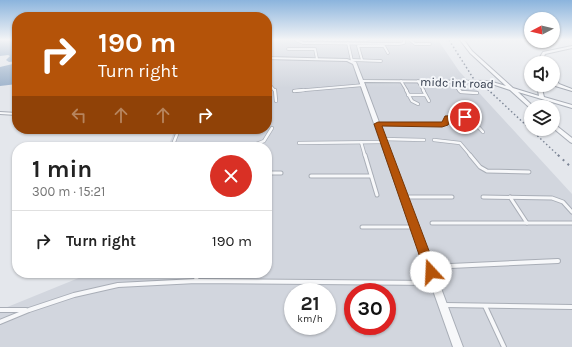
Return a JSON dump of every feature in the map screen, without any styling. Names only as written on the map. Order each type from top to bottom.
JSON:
[{"type":"street","points":[[476,56],[524,100]]},
{"type":"street","points":[[272,58],[352,60],[355,63],[458,347]]},
{"type":"street","name":"midc int road","points":[[363,83],[401,81],[488,82],[572,107]]},
{"type":"street","points":[[560,86],[572,90]]},
{"type":"street","points":[[540,92],[542,98]]},
{"type":"street","points":[[0,113],[12,114]]},
{"type":"street","points":[[560,131],[572,141]]},
{"type":"lane","points":[[351,56],[352,60],[381,61]]},
{"type":"lane","points":[[401,81],[408,95],[414,103],[418,104]]},
{"type":"lane","points":[[418,81],[429,101]]},
{"type":"lane","points":[[451,81],[461,92],[477,93]]},
{"type":"lane","points":[[294,90],[363,83]]},
{"type":"lane","points":[[272,87],[275,90],[276,101]]},
{"type":"lane","points":[[408,95],[426,95]]},
{"type":"lane","points":[[378,124],[442,124],[446,123],[447,118],[465,117],[475,122],[483,132]]},
{"type":"lane","points":[[263,142],[268,138],[270,134]]},
{"type":"lane","points":[[299,142],[424,140]]},
{"type":"lane","points":[[434,140],[460,143],[480,167],[487,171],[529,172]]},
{"type":"lane","points":[[361,142],[377,195]]},
{"type":"lane","points":[[272,173],[281,173]]},
{"type":"lane","points":[[311,176],[371,176]]},
{"type":"lane","points":[[510,196],[527,223]]},
{"type":"lane","points":[[483,197],[510,196],[558,199],[572,212]]},
{"type":"lane","points":[[404,197],[452,197]]},
{"type":"lane","points":[[432,223],[572,223]]},
{"type":"lane","points":[[362,227],[415,227]]},
{"type":"lane","points":[[429,267],[558,261]]},
{"type":"lane","points":[[0,322],[29,310],[74,295],[118,285],[196,281],[435,283]]},
{"type":"lane","points":[[443,305],[572,307]]},
{"type":"lane","points":[[485,306],[504,347]]},
{"type":"lane","points":[[0,310],[29,310]]},
{"type":"shaded area","points":[[272,56],[449,56],[459,71],[572,194],[572,347],[0,347],[0,310],[79,278],[272,278],[272,142],[170,142],[173,134],[272,134]]},
{"type":"water","points":[[10,56],[12,56],[12,62],[6,60]]},
{"type":"water","points":[[12,64],[12,85],[0,86],[0,67]]},
{"type":"railway","points":[[459,56],[475,81],[482,84],[559,156]]},
{"type":"railway","points":[[558,155],[572,168]]},
{"type":"route","points":[[431,272],[378,124],[442,124],[446,123],[446,118],[465,117]]}]
